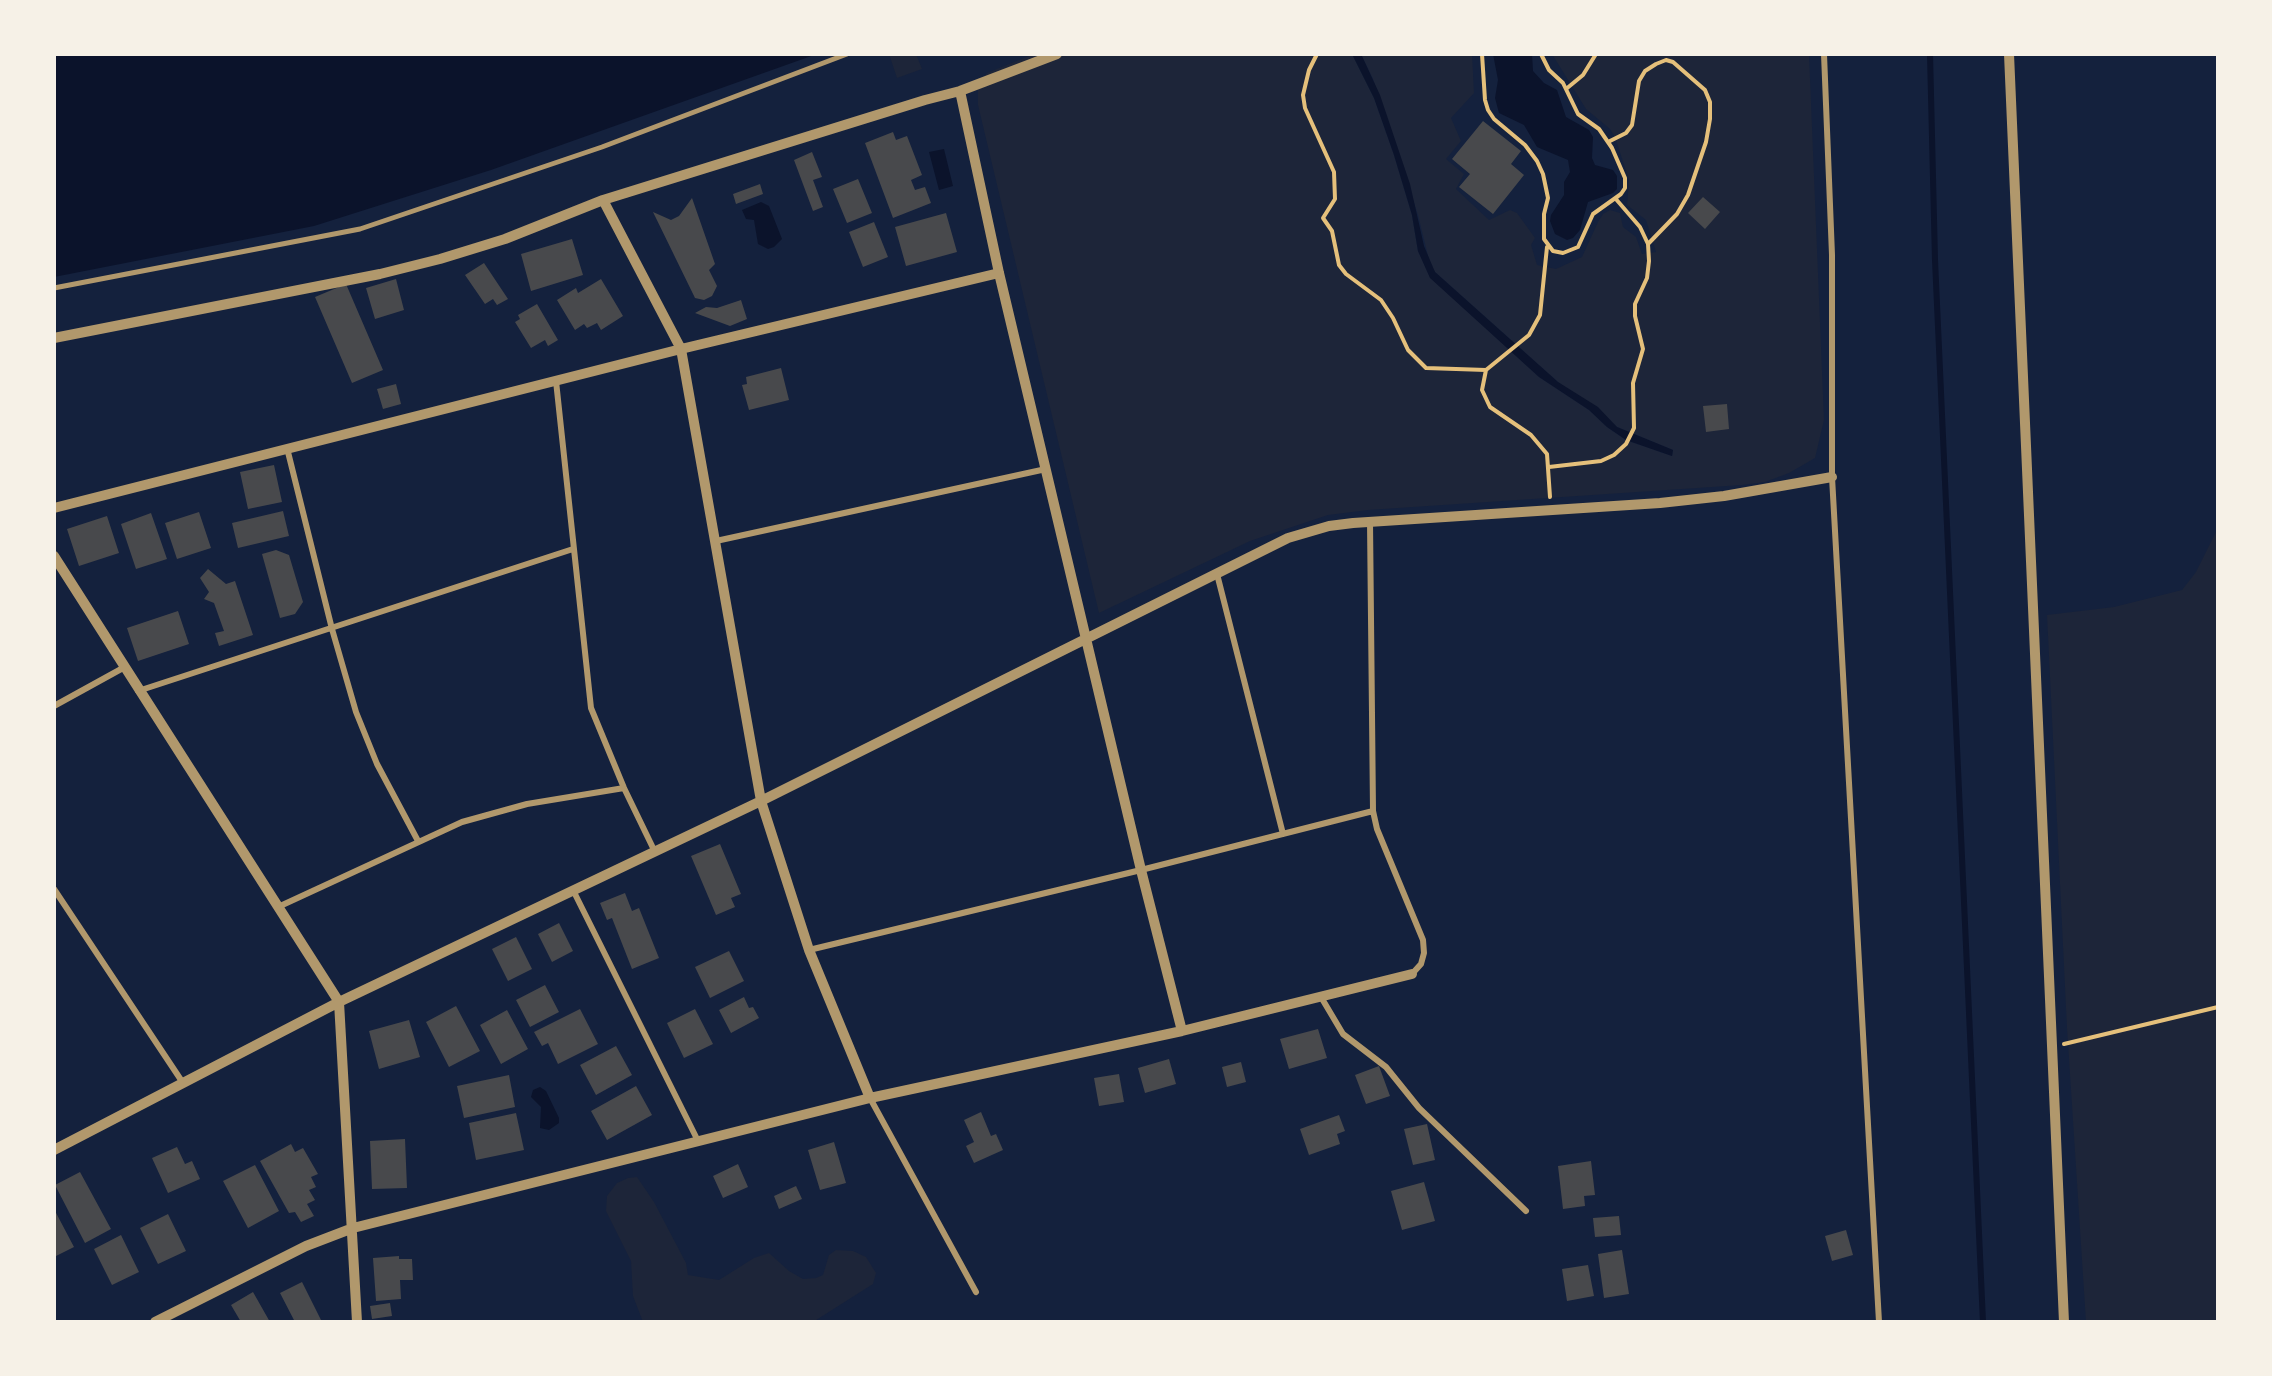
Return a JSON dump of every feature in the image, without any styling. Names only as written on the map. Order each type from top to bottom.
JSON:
[{"type":"street","points":[[54,288],[360,229],[602,147],[847,54]]},
{"type":"street","points":[[54,338],[380,274],[440,259],[505,238],[603,200],[960,91],[1057,54]]},
{"type":"street","points":[[1824,54],[1832,255],[1832,477],[1879,1322]]},
{"type":"street","points":[[2010,54],[2064,1322]]},
{"type":"street","points":[[960,91],[999,273],[1141,870],[1182,1031]]},
{"type":"street","points":[[603,200],[681,349],[761,801],[809,950],[870,1098],[976,1292]]},
{"type":"street","points":[[54,508],[556,380],[999,273]]},
{"type":"street","points":[[556,380],[591,708],[624,788],[654,850]]},
{"type":"street","points":[[287,448],[345,678],[368,743],[418,841]]},
{"type":"street","points":[[716,541],[1046,469]]},
{"type":"street","points":[[54,1150],[339,1002],[761,801],[1297,535],[1329,526],[1370,522],[1696,499],[1832,477]]},
{"type":"street","points":[[155,1322],[306,1246],[353,1228],[870,1098],[1182,1031],[1412,974],[1421,964],[1424,953],[1423,939],[1377,829],[1373,810],[1370,522]]},
{"type":"street","points":[[138,691],[573,549]]},
{"type":"street","points":[[54,556],[123,668],[339,1002],[357,1322]]},
{"type":"street","points":[[1217,574],[1283,834]]},
{"type":"street","points":[[54,706],[123,668]]},
{"type":"street","points":[[278,907],[462,822],[527,804],[624,788]]},
{"type":"street","points":[[809,950],[1141,870],[1373,810]]},
{"type":"street","points":[[54,889],[57,900],[184,1084]]},
{"type":"street","points":[[573,891],[698,1141]]},
{"type":"street","points":[[1321,997],[1343,1034],[1386,1067],[1419,1108],[1526,1210]]},
{"type":"path","points":[[1317,54],[1309,70],[1303,95],[1305,108],[1334,172],[1335,198],[1323,218],[1332,231],[1339,265],[1346,274],[1381,300],[1393,318],[1408,350],[1426,368],[1486,370]]},
{"type":"path","points":[[1482,54],[1485,100],[1488,110],[1525,146],[1543,174],[1548,198],[1543,228],[1548,247],[1543,301],[1535,327],[1529,335],[1486,370],[1482,390],[1490,407],[1539,444],[1546,454],[1549,467],[1551,510]]},
{"type":"path","points":[[1541,54],[1549,70],[1566,89],[1578,114],[1599,129],[1608,142],[1625,178],[1625,188],[1593,214],[1578,247],[1563,253],[1548,247]]},
{"type":"path","points":[[1566,89],[1583,75],[1596,54]]},
{"type":"path","points":[[1608,142],[1626,133],[1632,125],[1639,81],[1645,71],[1656,64],[1666,60],[1673,62],[1706,90],[1710,102],[1710,119],[1706,142],[1688,195],[1677,214],[1648,244]]},
{"type":"path","points":[[1549,467],[1601,462],[1614,455],[1626,444],[1634,428],[1633,383],[1643,349],[1635,316],[1635,304],[1647,278],[1648,244],[1632,216],[1615,198]]},
{"type":"path","points":[[2052,1046],[2218,1007]]},
{"type":"shaded area","points":[[54,54],[817,54],[491,170],[314,226],[54,277]]},
{"type":"shaded area","points":[[889,54],[916,54],[922,69],[897,78]]},
{"type":"shaded area","points":[[1034,54],[1352,54],[1374,98],[1394,155],[1412,215],[1418,251],[1430,277],[1539,377],[1589,410],[1607,427],[1626,440],[1672,456],[1673,450],[1617,427],[1558,382],[1435,272],[1430,264],[1418,215],[1373,79],[1361,54],[1472,54],[1474,93],[1451,118],[1461,141],[1446,159],[1464,174],[1456,189],[1489,220],[1510,210],[1517,213],[1535,238],[1531,245],[1537,265],[1556,269],[1582,257],[1598,222],[1603,214],[1610,210],[1620,213],[1623,227],[1636,237],[1642,254],[1656,252],[1646,220],[1627,205],[1629,180],[1615,137],[1610,129],[1586,109],[1552,54],[1809,54],[1824,420],[1815,458],[1789,473],[1765,482],[1742,485],[1368,510],[1328,515],[1250,541],[1099,613],[978,105],[978,86],[987,73]]},
{"type":"shaded area","points":[[1352,54],[1361,54],[1380,95],[1410,184],[1424,246],[1435,272],[1558,382],[1598,407],[1617,427],[1673,450],[1672,456],[1626,440],[1607,427],[1589,410],[1539,377],[1430,278],[1418,251],[1412,215],[1394,155],[1374,98]]},
{"type":"shaded area","points":[[1493,54],[1532,54],[1533,71],[1544,83],[1557,90],[1566,117],[1589,130],[1593,137],[1592,158],[1595,165],[1613,170],[1617,176],[1617,189],[1613,193],[1588,202],[1580,230],[1573,238],[1567,240],[1555,234],[1550,221],[1551,215],[1564,195],[1564,182],[1570,172],[1568,160],[1537,147],[1524,125],[1499,113],[1495,98],[1498,80]]},
{"type":"shaded area","points":[[944,149],[953,186],[939,190],[929,152]]},
{"type":"shaded area","points":[[761,202],[769,206],[782,239],[774,247],[768,249],[758,244],[754,220],[746,219],[742,210]]},
{"type":"shaded area","points":[[2218,528],[2218,1322],[2086,1322],[2067,1028],[2047,615],[2114,607],[2182,590],[2196,572]]},
{"type":"shaded area","points":[[540,1087],[546,1091],[559,1118],[559,1123],[549,1130],[540,1128],[541,1107],[531,1097],[533,1090]]},
{"type":"shaded area","points":[[637,1177],[654,1202],[686,1263],[688,1275],[719,1280],[754,1258],[769,1253],[789,1271],[803,1279],[816,1278],[823,1275],[829,1255],[836,1250],[853,1251],[866,1257],[876,1273],[873,1284],[813,1322],[643,1322],[633,1296],[631,1261],[606,1211],[607,1196],[617,1183]]},
{"type":"building","points":[[1483,121],[1521,151],[1511,164],[1524,175],[1493,214],[1459,187],[1470,174],[1452,159]]},
{"type":"building","points":[[893,132],[896,140],[907,136],[922,175],[911,180],[915,190],[925,187],[931,203],[893,218],[865,143]]},
{"type":"building","points":[[812,152],[822,177],[813,180],[823,207],[813,211],[794,160]]},
{"type":"building","points":[[858,179],[872,213],[847,223],[833,189]]},
{"type":"building","points":[[760,184],[763,194],[736,204],[733,194]]},
{"type":"building","points":[[1703,197],[1720,212],[1705,229],[1688,213]]},
{"type":"building","points":[[692,198],[715,264],[709,270],[717,286],[712,296],[704,300],[695,298],[653,212],[671,220],[679,216]]},
{"type":"building","points":[[946,213],[957,252],[906,266],[895,227]]},
{"type":"building","points":[[874,222],[888,257],[863,267],[849,232]]},
{"type":"building","points":[[572,239],[583,275],[531,291],[521,254]]},
{"type":"building","points":[[484,263],[508,299],[497,305],[493,299],[485,304],[465,275]]},
{"type":"building","points":[[396,279],[404,310],[375,319],[366,288]]},
{"type":"building","points":[[601,279],[623,316],[601,330],[597,323],[587,328],[584,324],[575,330],[557,300],[576,288],[578,293]]},
{"type":"building","points":[[346,284],[383,370],[352,383],[315,297]]},
{"type":"building","points":[[741,300],[747,319],[730,326],[695,313],[706,307],[717,308]]},
{"type":"building","points":[[537,304],[558,340],[548,346],[545,340],[531,348],[515,322],[520,319],[518,315]]},
{"type":"building","points":[[781,368],[789,400],[749,410],[742,385],[747,384],[746,377]]},
{"type":"building","points":[[396,384],[401,404],[383,409],[377,389]]},
{"type":"building","points":[[1727,404],[1729,429],[1706,432],[1703,406]]},
{"type":"building","points":[[274,465],[282,502],[248,509],[240,472]]},
{"type":"building","points":[[283,511],[289,536],[238,548],[232,523]]},
{"type":"building","points":[[199,512],[211,548],[177,559],[165,523]]},
{"type":"building","points":[[151,513],[167,559],[136,569],[121,524]]},
{"type":"building","points":[[107,516],[119,553],[79,566],[67,529]]},
{"type":"building","points":[[276,550],[289,555],[303,602],[295,614],[280,618],[262,554]]},
{"type":"building","points":[[208,569],[226,584],[235,581],[253,635],[219,646],[215,633],[224,631],[214,603],[204,599],[209,592],[200,578]]},
{"type":"building","points":[[178,611],[189,644],[138,661],[127,628]]},
{"type":"building","points":[[720,844],[741,894],[731,898],[735,907],[716,915],[691,856]]},
{"type":"building","points":[[625,893],[632,911],[639,908],[659,958],[632,969],[612,918],[607,920],[600,903]]},
{"type":"building","points":[[559,923],[573,951],[552,962],[538,934]]},
{"type":"building","points":[[516,937],[532,969],[508,981],[492,949]]},
{"type":"building","points":[[729,951],[744,981],[710,998],[695,967]]},
{"type":"building","points":[[545,985],[559,1012],[530,1027],[516,1000]]},
{"type":"building","points":[[744,997],[749,1008],[753,1007],[759,1018],[731,1033],[719,1010]]},
{"type":"building","points":[[456,1006],[480,1051],[449,1067],[426,1022]]},
{"type":"building","points":[[580,1009],[598,1044],[558,1064],[548,1043],[542,1046],[534,1032]]},
{"type":"building","points":[[695,1009],[713,1044],[684,1058],[667,1023]]},
{"type":"building","points":[[507,1010],[528,1049],[501,1064],[480,1025]]},
{"type":"building","points":[[409,1020],[420,1057],[379,1069],[369,1031]]},
{"type":"building","points":[[1318,1029],[1327,1058],[1289,1069],[1280,1039]]},
{"type":"building","points":[[616,1046],[632,1075],[596,1095],[580,1065]]},
{"type":"building","points":[[1169,1059],[1176,1084],[1145,1093],[1138,1068]]},
{"type":"building","points":[[1241,1062],[1246,1082],[1227,1087],[1222,1067]]},
{"type":"building","points":[[1379,1066],[1390,1096],[1366,1104],[1355,1075]]},
{"type":"building","points":[[1119,1074],[1124,1102],[1099,1106],[1094,1078]]},
{"type":"building","points":[[509,1075],[515,1107],[464,1118],[457,1086]]},
{"type":"building","points":[[636,1086],[652,1115],[607,1140],[591,1111]]},
{"type":"building","points":[[981,1112],[991,1136],[996,1134],[1003,1150],[974,1163],[966,1146],[974,1142],[964,1120]]},
{"type":"building","points":[[516,1113],[524,1150],[476,1160],[469,1123]]},
{"type":"building","points":[[1339,1115],[1345,1131],[1337,1134],[1340,1144],[1309,1155],[1300,1129]]},
{"type":"building","points":[[1427,1124],[1435,1160],[1413,1165],[1404,1129]]},
{"type":"building","points":[[405,1139],[407,1188],[372,1189],[370,1141]]},
{"type":"building","points":[[834,1142],[846,1183],[820,1190],[808,1150]]},
{"type":"building","points":[[291,1144],[295,1152],[303,1148],[318,1174],[311,1177],[316,1187],[309,1190],[315,1200],[307,1204],[314,1216],[301,1222],[295,1212],[289,1213],[260,1161]]},
{"type":"building","points":[[177,1147],[185,1164],[192,1161],[200,1179],[168,1193],[152,1158]]},
{"type":"building","points":[[1591,1161],[1595,1195],[1584,1196],[1585,1206],[1563,1209],[1558,1166]]},
{"type":"building","points":[[738,1164],[748,1187],[723,1198],[713,1176]]},
{"type":"building","points":[[255,1165],[279,1211],[248,1228],[223,1181]]},
{"type":"building","points":[[80,1172],[111,1229],[85,1243],[55,1185]]},
{"type":"building","points":[[1424,1182],[1435,1221],[1402,1230],[1391,1191]]},
{"type":"building","points":[[796,1186],[802,1199],[779,1209],[774,1196]]},
{"type":"building","points":[[54,1209],[74,1247],[54,1257]]},
{"type":"building","points":[[168,1214],[186,1251],[158,1264],[140,1228]]},
{"type":"building","points":[[1619,1216],[1621,1235],[1595,1237],[1593,1218]]},
{"type":"building","points":[[1846,1230],[1853,1255],[1832,1261],[1825,1236]]},
{"type":"building","points":[[121,1235],[139,1272],[112,1285],[94,1249]]},
{"type":"building","points":[[1622,1250],[1629,1294],[1604,1298],[1598,1254]]},
{"type":"building","points":[[399,1256],[399,1259],[412,1259],[413,1280],[400,1280],[401,1299],[376,1301],[373,1258]]},
{"type":"building","points":[[1588,1265],[1594,1296],[1567,1301],[1562,1269]]},
{"type":"building","points":[[302,1282],[322,1322],[295,1322],[280,1293]]},
{"type":"building","points":[[253,1292],[270,1322],[241,1322],[231,1305]]},
{"type":"building","points":[[390,1303],[392,1316],[372,1319],[370,1306]]},
{"type":"waterway","points":[[1930,54],[1935,260],[1983,1322]]}]
